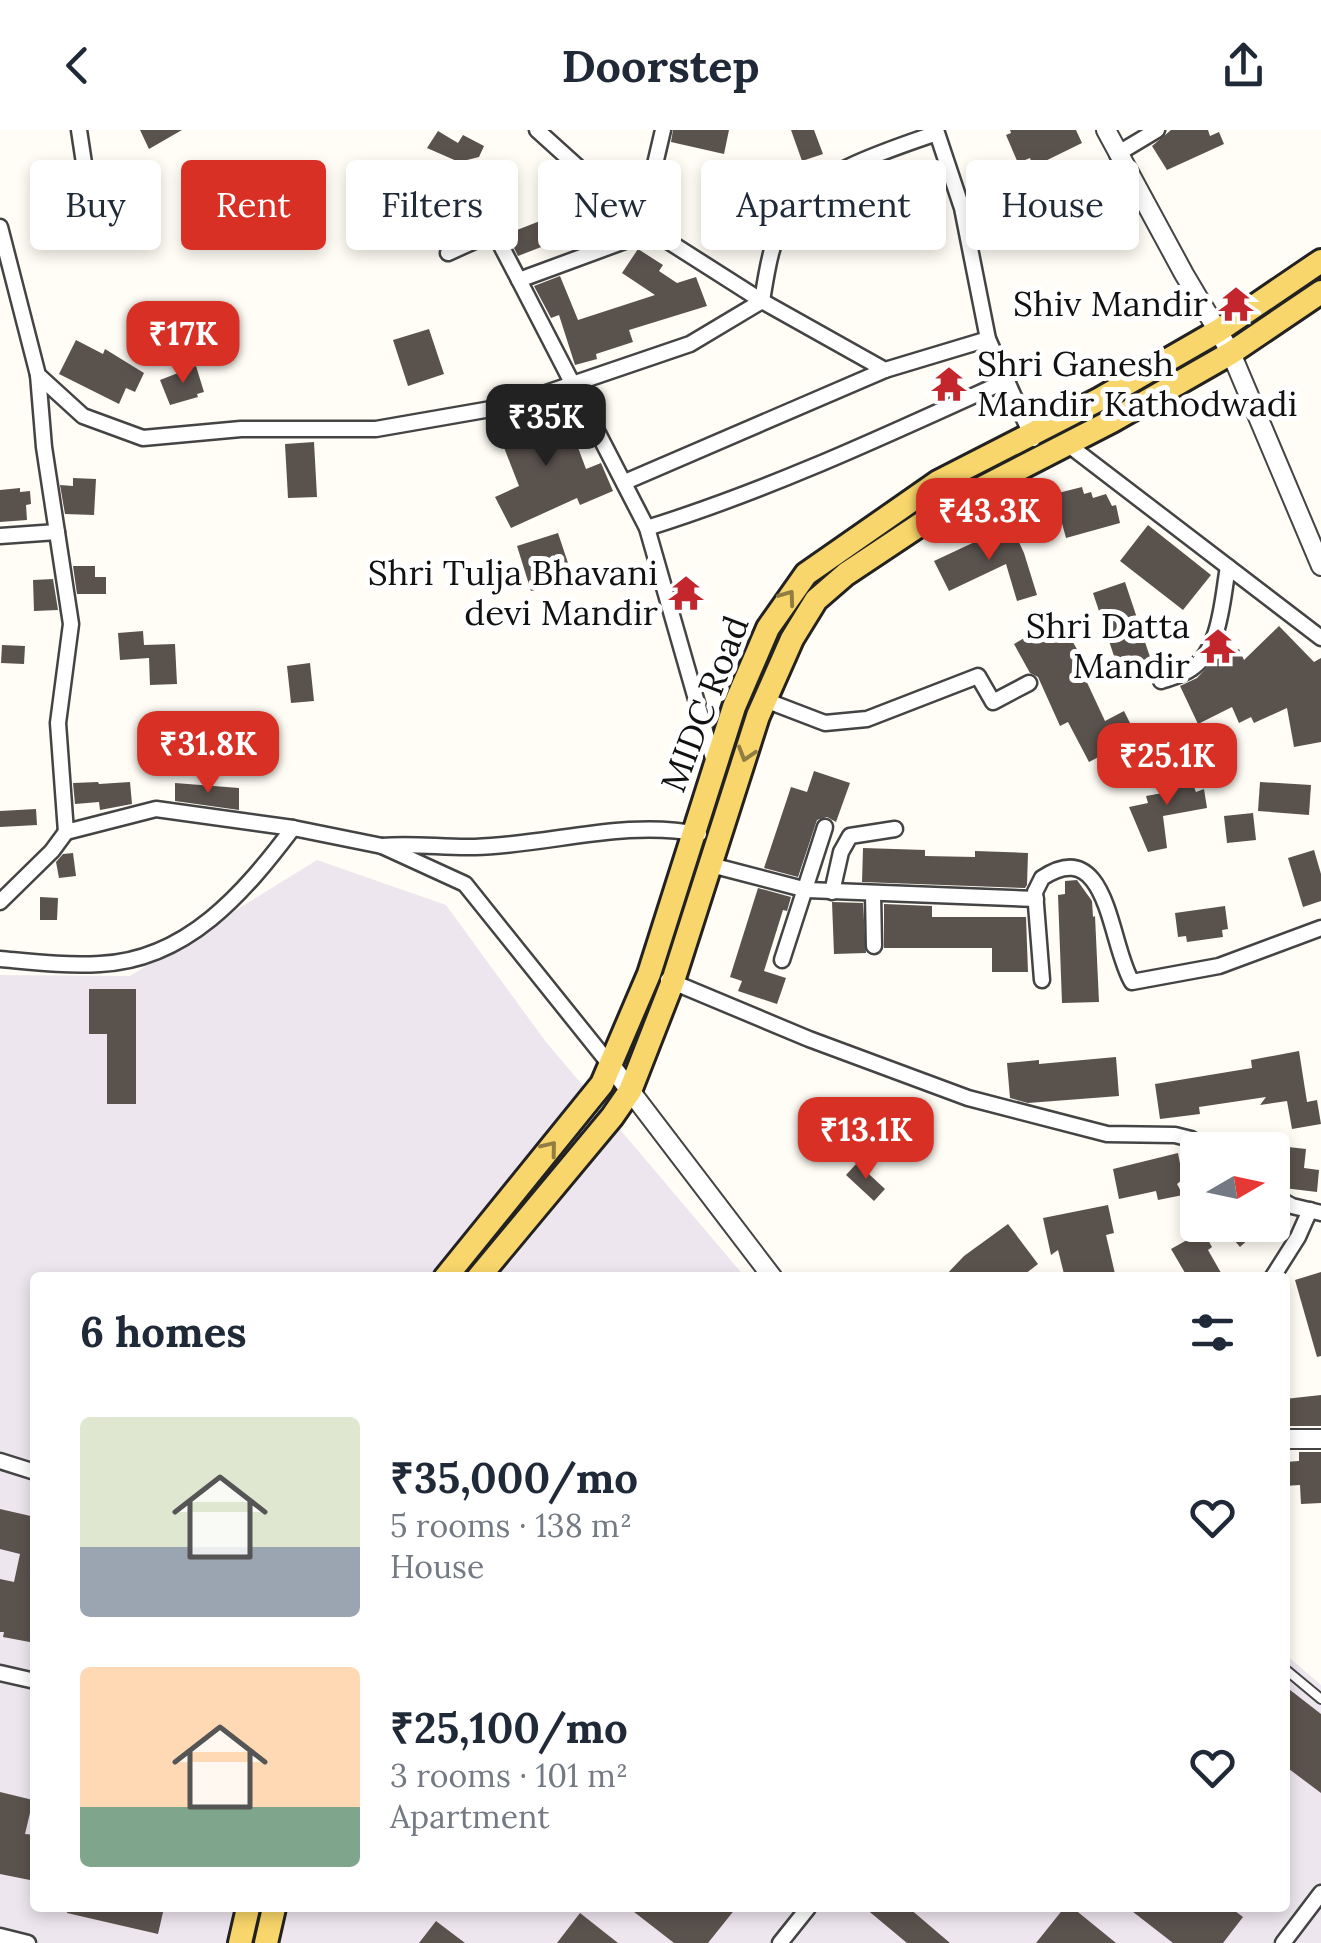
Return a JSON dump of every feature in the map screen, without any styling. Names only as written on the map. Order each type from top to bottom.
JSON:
[{"type":"main road","name":"MIDC Road","points":[[450,1272],[612,1067],[649,974],[734,707],[768,628],[806,574],[938,482],[1100,399],[1218,332],[1321,261]]},
{"type":"main road","name":"MIDC Road","points":[[483,1272],[630,1091],[673,982],[765,700],[792,639],[816,600],[846,574],[951,504],[1112,421],[1319,298]]},
{"type":"main road","points":[[514,1193],[532,1210]]},
{"type":"main road","points":[[240,1943],[247,1912]]},
{"type":"main road","points":[[266,1943],[273,1912]]},
{"type":"street","points":[[79,130],[84,160]]},
{"type":"street","points":[[537,130],[570,160]]},
{"type":"street","points":[[658,160],[664,130]]},
{"type":"street","points":[[1106,130],[1231,353],[1320,560]]},
{"type":"street","points":[[1118,154],[1156,130]]},
{"type":"street","points":[[38,375],[83,416],[143,438],[241,428],[376,429],[508,406],[690,344],[762,301],[770,252],[790,210],[825,180],[878,154],[941,132],[962,208],[988,339],[1040,456]]},
{"type":"street","points":[[0,227],[38,375],[70,624],[58,723],[66,832]]},
{"type":"street","points":[[448,252],[488,235],[497,238],[625,482],[647,528],[716,768]]},
{"type":"street","points":[[519,280],[592,250]]},
{"type":"street","points":[[681,250],[885,370]]},
{"type":"street","points":[[625,482],[885,370],[988,339]]},
{"type":"street","points":[[647,528],[786,480],[1008,380]]},
{"type":"street","points":[[1066,443],[1321,638]]},
{"type":"street","points":[[0,536],[57,532]]},
{"type":"street","points":[[1161,681],[1192,669],[1206,652],[1216,630],[1228,567]]},
{"type":"street","points":[[765,700],[825,723],[867,720],[978,676],[994,702],[1029,683]]},
{"type":"street","points":[[0,902],[66,832],[156,809],[293,828],[382,846],[465,884],[612,1067],[768,1272]]},
{"type":"street","points":[[0,958],[102,964],[139,958],[168,947],[198,930],[230,904],[293,828]]},
{"type":"street","points":[[382,846],[472,847],[667,828],[720,838]]},
{"type":"street","points":[[782,960],[825,828]]},
{"type":"street","points":[[832,892],[840,852],[850,836],[895,829]]},
{"type":"street","points":[[711,865],[807,890],[1036,899]]},
{"type":"street","points":[[1042,980],[1038,884],[1058,870],[1077,868],[1093,876],[1132,982],[1220,966],[1321,928]]},
{"type":"street","points":[[873,894],[874,946]]},
{"type":"street","points":[[649,974],[968,1098],[1107,1134],[1180,1136]]},
{"type":"street","points":[[1276,1272],[1316,1212],[1290,1205]]},
{"type":"street","points":[[1290,1439],[1321,1438]]},
{"type":"street","points":[[0,1461],[30,1470]]},
{"type":"street","points":[[0,1673],[30,1679]]},
{"type":"street","points":[[1284,1943],[1321,1894]]},
{"type":"street","points":[[780,1943],[805,1912]]},
{"type":"street","points":[[0,1936],[28,1943]]},
{"type":"lane","points":[[1290,1672],[1321,1699]]},
{"type":"shaded area","points":[[317,860],[446,905],[546,1042],[741,1272],[30,1272],[30,1912],[1290,1912],[1290,1658],[1321,1685],[1321,1943],[0,1943],[0,975],[130,976]]},
{"type":"building","points":[[140,130],[182,130],[149,149]]},
{"type":"building","points":[[673,130],[729,130],[724,154],[671,142]]},
{"type":"building","points":[[791,130],[814,130],[823,154],[802,160]]},
{"type":"building","points":[[1010,130],[1076,130],[1082,143],[1047,160],[1017,160],[1006,135]]},
{"type":"building","points":[[1171,130],[1208,130],[1210,136],[1219,132],[1224,144],[1167,170],[1152,146]]},
{"type":"building","points":[[438,131],[458,143],[463,135],[484,146],[479,157],[467,160],[454,160],[427,148]]},
{"type":"building","points":[[538,222],[538,248],[518,256],[515,250],[518,230]]},
{"type":"building","points":[[640,250],[663,265],[659,271],[677,283],[696,277],[707,306],[629,330],[633,342],[575,365],[559,315],[551,318],[534,286],[560,276],[578,320],[655,295],[622,273]]},
{"type":"building","points":[[429,329],[444,374],[408,386],[393,340]]},
{"type":"building","points":[[76,340],[103,354],[105,349],[144,373],[135,392],[126,388],[119,404],[59,374]]},
{"type":"building","points":[[196,366],[204,392],[170,405],[160,380]]},
{"type":"building","points":[[564,410],[586,469],[601,463],[613,491],[580,505],[577,498],[511,528],[495,497],[519,486],[496,427],[520,417],[523,425]]},
{"type":"building","points":[[314,442],[317,497],[288,498],[285,444]]},
{"type":"building","points":[[73,478],[96,479],[94,515],[65,514],[60,485],[73,486]]},
{"type":"building","points":[[1082,487],[1084,494],[1091,492],[1093,498],[1106,494],[1112,506],[1116,505],[1120,523],[1066,538],[1054,494]]},
{"type":"building","points":[[20,488],[20,492],[30,491],[27,520],[0,522],[0,490]]},
{"type":"building","points":[[1011,525],[1037,595],[1017,601],[1006,564],[949,591],[934,561]]},
{"type":"building","points":[[1148,525],[1211,575],[1183,610],[1120,561]]},
{"type":"building","points":[[558,533],[571,572],[545,580],[547,587],[531,591],[517,546]]},
{"type":"building","points":[[73,566],[95,566],[95,577],[106,577],[106,594],[77,594]]},
{"type":"building","points":[[53,579],[58,610],[34,611],[33,580]]},
{"type":"building","points":[[1125,582],[1154,669],[1122,680],[1093,593]]},
{"type":"building","points":[[1059,618],[1082,658],[1077,661],[1105,721],[1124,711],[1137,737],[1089,762],[1068,722],[1060,726],[1038,677],[1030,673],[1014,644]]},
{"type":"building","points":[[1279,626],[1314,662],[1321,658],[1321,742],[1294,747],[1287,708],[1254,723],[1251,717],[1239,723],[1232,707],[1198,724],[1180,686],[1197,678],[1213,661],[1239,649],[1244,660]]},
{"type":"building","points":[[143,631],[144,645],[175,644],[177,684],[150,685],[149,658],[120,660],[118,633]]},
{"type":"building","points":[[2,645],[25,646],[24,664],[1,663]]},
{"type":"building","points":[[310,663],[314,701],[291,703],[287,666]]},
{"type":"building","points":[[1208,730],[1211,756],[1180,760],[1177,734]]},
{"type":"building","points":[[1185,766],[1196,792],[1204,789],[1207,808],[1163,816],[1167,848],[1148,852],[1129,807],[1148,803],[1146,796],[1168,792],[1164,775]]},
{"type":"building","points":[[814,771],[850,783],[836,822],[827,817],[817,820],[798,877],[764,868],[791,787],[807,792]]},
{"type":"building","points":[[130,782],[132,804],[100,810],[99,802],[75,804],[73,783]]},
{"type":"building","points":[[1260,782],[1311,785],[1309,815],[1258,811]]},
{"type":"building","points":[[175,783],[239,788],[239,810],[175,801]]},
{"type":"building","points":[[36,809],[37,825],[0,827],[0,811]]},
{"type":"building","points":[[1253,813],[1256,840],[1227,843],[1224,816]]},
{"type":"building","points":[[863,848],[925,850],[925,856],[975,857],[975,851],[1028,853],[1027,885],[1025,888],[862,882]]},
{"type":"building","points":[[1314,850],[1321,874],[1321,901],[1303,907],[1288,858]]},
{"type":"building","points":[[73,853],[76,876],[59,878],[56,862],[63,854]]},
{"type":"building","points":[[1077,880],[1092,901],[1095,916],[1099,1002],[1062,1003],[1058,895],[1065,894],[1065,881]]},
{"type":"building","points":[[758,888],[791,897],[787,911],[783,910],[764,971],[786,978],[777,1004],[738,991],[742,981],[730,977]]},
{"type":"building","points":[[40,897],[58,898],[57,920],[40,920]]},
{"type":"building","points":[[832,902],[863,903],[866,953],[834,954]]},
{"type":"building","points":[[884,904],[932,906],[932,917],[1026,917],[1028,972],[992,972],[992,948],[884,948]]},
{"type":"building","points":[[1225,906],[1228,929],[1222,930],[1223,937],[1187,942],[1186,936],[1178,937],[1175,913]]},
{"type":"building","points":[[89,989],[136,989],[136,1104],[107,1104],[107,1034],[89,1034]]},
{"type":"building","points":[[1299,1051],[1307,1102],[1317,1100],[1321,1124],[1292,1129],[1287,1101],[1260,1105],[1266,1097],[1199,1107],[1200,1114],[1160,1119],[1155,1084],[1252,1068],[1251,1060]]},
{"type":"building","points":[[1116,1057],[1119,1096],[1028,1103],[1010,1098],[1007,1063]]},
{"type":"building","points":[[1290,1147],[1306,1149],[1304,1168],[1319,1170],[1317,1192],[1290,1189]]},
{"type":"building","points":[[1178,1153],[1180,1196],[1158,1200],[1156,1191],[1119,1199],[1113,1169]]},
{"type":"building","points":[[857,1163],[885,1189],[874,1201],[846,1175]]},
{"type":"building","points":[[1108,1205],[1114,1233],[1106,1235],[1115,1272],[1064,1272],[1058,1250],[1051,1255],[1043,1218]]},
{"type":"building","points":[[1008,1224],[1038,1264],[1028,1272],[949,1272]]},
{"type":"building","points":[[1183,1242],[1209,1242],[1212,1247],[1208,1250],[1221,1272],[1184,1272],[1171,1249]]},
{"type":"building","points":[[1321,1272],[1321,1356],[1317,1357],[1295,1280]]},
{"type":"building","points":[[1321,1395],[1321,1426],[1290,1426],[1290,1398]]},
{"type":"building","points":[[1299,1452],[1321,1452],[1321,1503],[1301,1504],[1300,1485],[1290,1486],[1290,1462],[1299,1461]]},
{"type":"building","points":[[0,1509],[30,1516],[30,1642],[3,1637],[4,1632],[0,1632],[0,1579],[14,1582],[20,1554],[0,1549]]},
{"type":"building","points":[[1290,1690],[1321,1714],[1321,1793],[1290,1770]]},
{"type":"building","points":[[0,1792],[30,1799],[25,1834],[30,1834],[30,1880],[0,1874]]},
{"type":"building","points":[[67,1912],[163,1912],[158,1934]]},
{"type":"building","points":[[634,1912],[733,1912],[708,1943],[674,1943]]},
{"type":"building","points":[[870,1912],[914,1912],[950,1943],[907,1943]]},
{"type":"building","points":[[1061,1912],[1078,1912],[1116,1943],[1036,1943]]},
{"type":"building","points":[[1133,1912],[1236,1912],[1243,1917],[1223,1943],[1173,1943]]},
{"type":"building","points":[[580,1913],[618,1943],[557,1943]]},
{"type":"building","points":[[436,1921],[465,1943],[419,1943]]},
{"type":"place","name":"Shiv Mandir","points":[[1236,304]]},
{"type":"place","name":"Shri Ganesh Mandir Kathodwadi","points":[[949,384]]},
{"type":"place","name":"Shri Tulja Bhavani devi Mandir","points":[[686,593]]},
{"type":"place","name":"Shri Datta Mandir","points":[[1218,646]]}]
